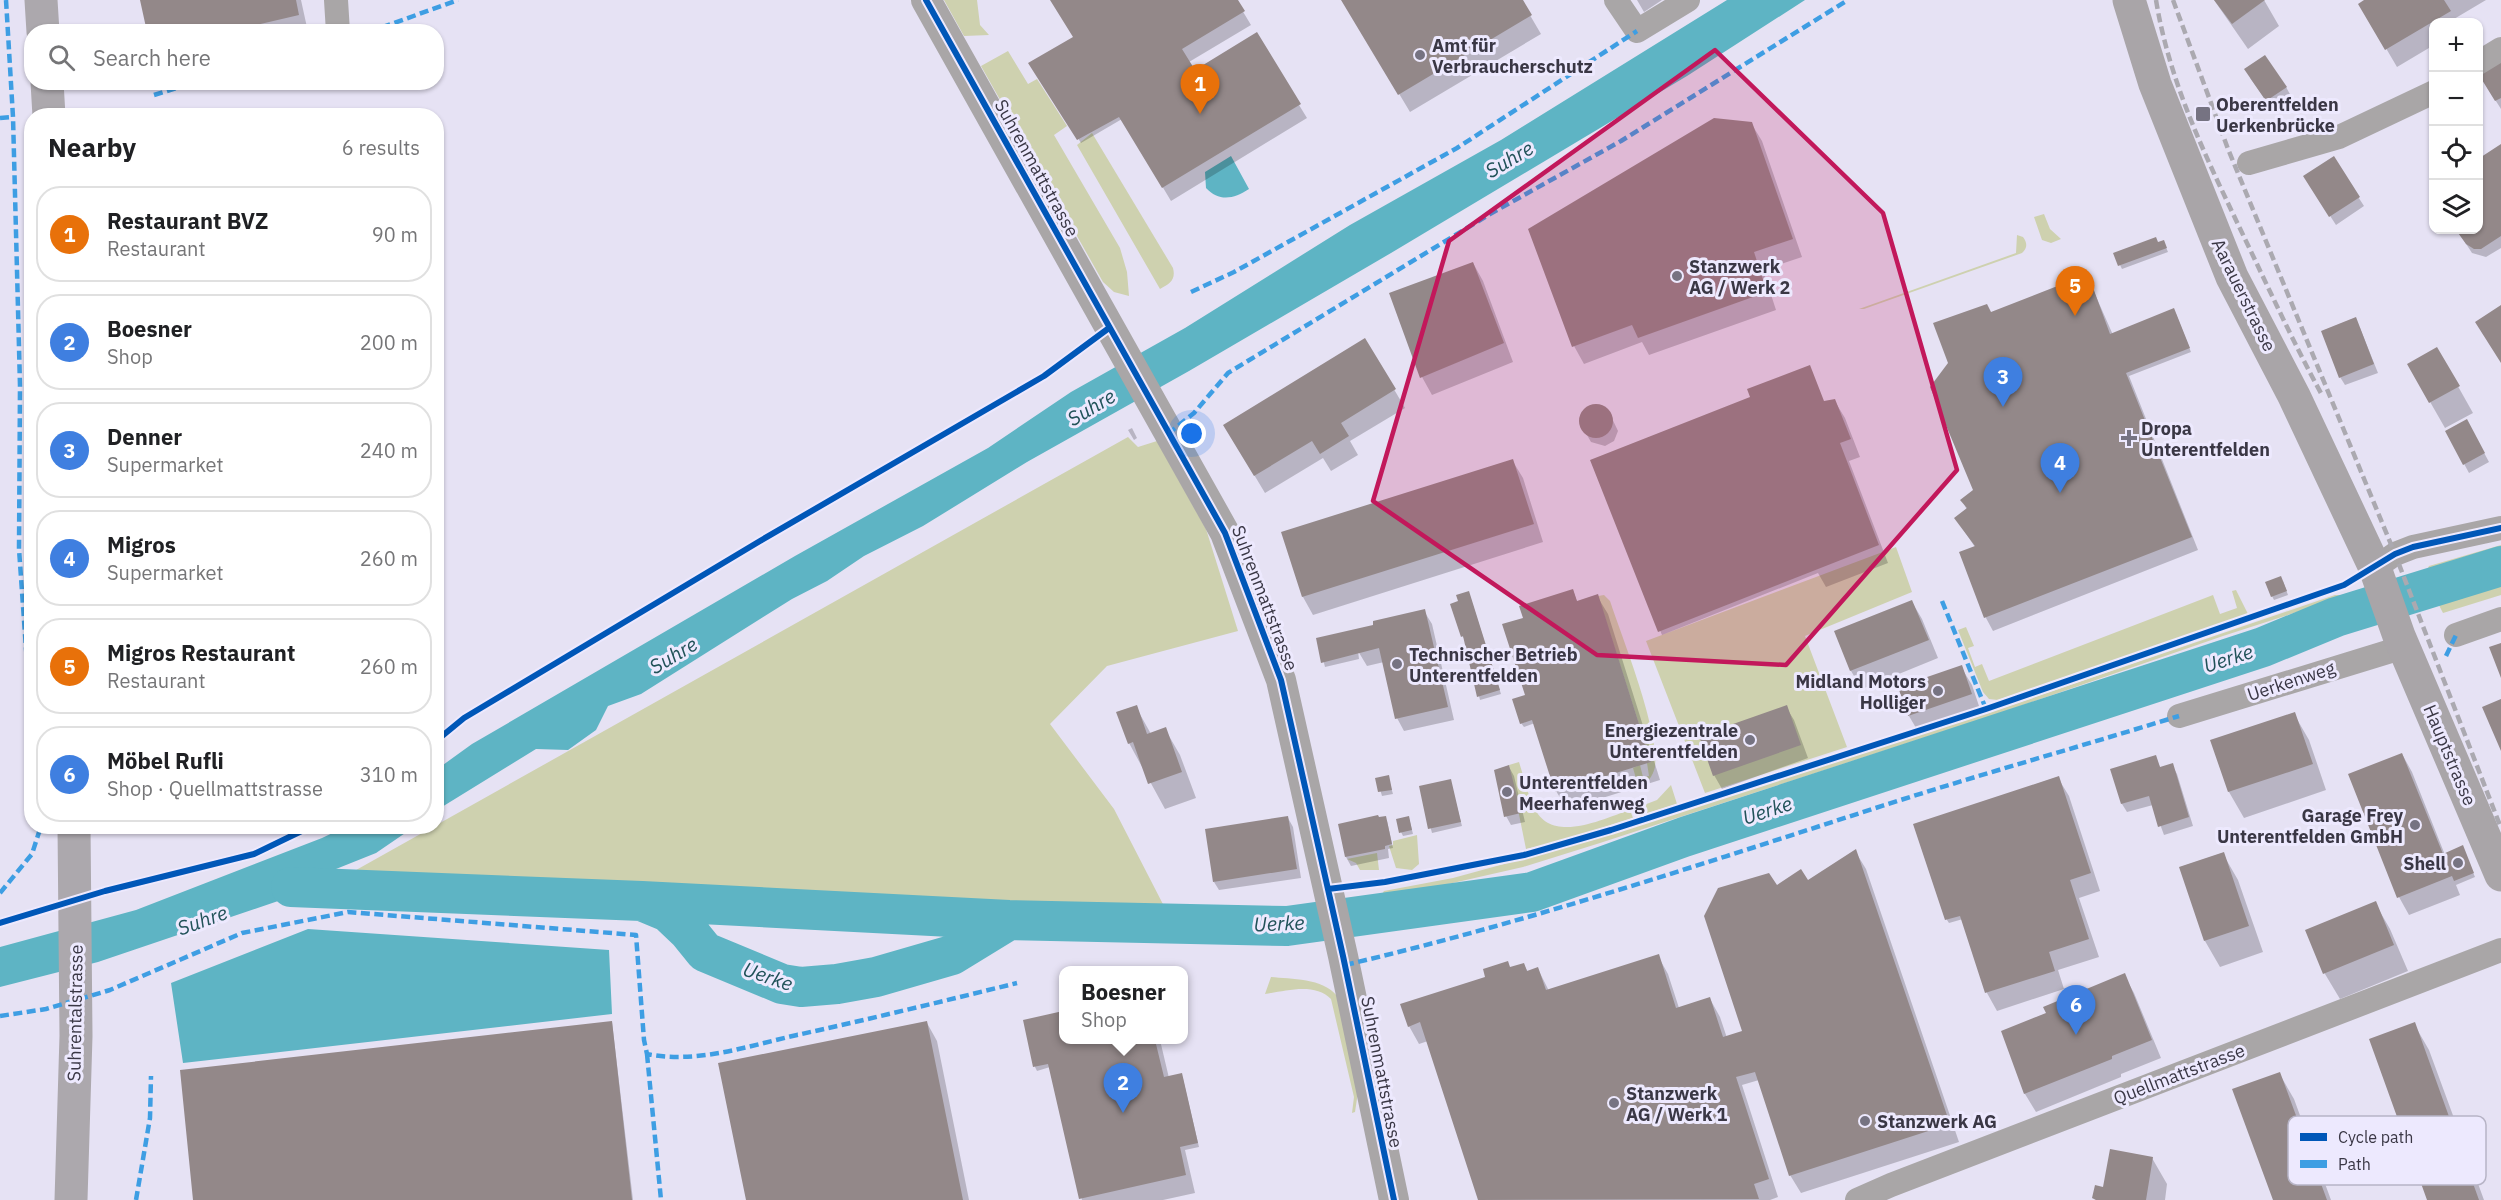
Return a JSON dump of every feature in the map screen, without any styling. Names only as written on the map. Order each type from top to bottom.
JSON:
[{"type":"main road","points":[[41,0],[42,24]]},
{"type":"main road","name":"Aarauerstrasse","points":[[2129,0],[2155,84],[2235,284],[2294,396],[2378,575],[2401,641]]},
{"type":"main road","points":[[47,90],[48,108]]},
{"type":"main road","name":"Hauptstrasse","points":[[2401,641],[2501,875]]},
{"type":"main road","name":"Suhrentalstrasse","points":[[71,1200],[76,1036],[74,834]]},
{"type":"street","points":[[336,0],[338,24]]},
{"type":"street","name":"Suhrenmattstrasse","points":[[927,0],[1225,533],[1281,680],[1343,956],[1394,1200]]},
{"type":"street","points":[[1616,0],[1637,31],[1688,0]]},
{"type":"street","points":[[2483,60],[2501,49]]},
{"type":"street","points":[[2249,163],[2339,137],[2429,94]]},
{"type":"street","points":[[2378,575],[2395,554],[2413,547],[2501,528]]},
{"type":"street","points":[[2456,635],[2501,619]]},
{"type":"street","name":"Uerkenweg","points":[[2179,716],[2401,641]]},
{"type":"street","name":"Quellmattstrasse","points":[[1857,1200],[2501,950]]},
{"type":"highlighted area","points":[[1715,50],[1883,213],[1957,470],[1786,665],[1597,655],[1373,501],[1449,241]]},
{"type":"green space","points":[[944,0],[977,0],[980,25],[989,35],[964,36]]},
{"type":"green space","points":[[1008,51],[1028,84],[1037,79],[1067,126],[1054,135],[1120,248],[1127,272],[1129,296],[1114,292],[1103,282],[981,66]]},
{"type":"green space","points":[[1092,133],[1173,268],[1174,276],[1171,281],[1160,289],[1077,145]]},
{"type":"green space","points":[[2044,214],[2050,229],[2061,239],[2051,243],[2042,240],[2034,217]]},
{"type":"green space","points":[[2017,235],[2023,237],[2026,243],[2022,253],[1859,309],[2016,253]]},
{"type":"green space","points":[[1128,437],[1138,447],[1157,441],[1206,529],[1238,631],[1107,666],[1050,724],[1114,809],[1167,912],[349,874],[420,834],[444,834],[444,821]]},
{"type":"green space","points":[[2501,545],[2501,595],[2443,613],[2424,576],[2429,566]]},
{"type":"green space","points":[[1896,547],[1912,592],[1805,636],[1847,747],[1705,793],[1646,641]]},
{"type":"green space","points":[[2236,590],[2248,614],[1998,700],[1989,699],[1983,692],[1958,630],[1966,627],[1974,646],[1968,648],[1975,667],[1982,664],[1989,681],[2213,595],[2220,614],[2237,608],[2232,591]]},
{"type":"green space","points":[[1604,595],[1610,601],[1631,661],[1646,708],[1655,751],[1653,774],[1639,789],[1633,768],[1640,765],[1643,777],[1649,776],[1647,763],[1651,762],[1598,596]]},
{"type":"green space","points":[[2340,595],[2340,598],[1994,715],[1600,843],[1523,867],[1378,900],[1384,891],[1453,878],[1599,838],[1991,712]]},
{"type":"green space","points":[[1519,762],[1534,807],[1542,818],[1552,825],[1578,826],[1630,810],[1633,818],[1554,843],[1526,849],[1509,765]]},
{"type":"green space","points":[[1671,785],[1677,804],[1638,816],[1636,808],[1657,800]]},
{"type":"green space","points":[[1417,835],[1419,864],[1412,870],[1396,868],[1389,846],[1393,845],[1393,841]]},
{"type":"green space","points":[[1377,853],[1379,870],[1360,870],[1356,863],[1347,859]]},
{"type":"green space","points":[[1271,977],[1315,983],[1331,990],[1337,996],[1358,1092],[1355,1112],[1352,1113],[1354,1097],[1331,999],[1308,989],[1265,994]]},
{"type":"water","name":"Suhre","points":[[1727,0],[1805,0],[1687,76],[1391,253],[1027,462],[923,526],[864,556],[641,694],[608,706],[596,730],[568,750],[536,749],[444,806],[444,764],[472,744],[795,556],[988,448],[1071,392],[1185,328],[1350,225],[1501,140]]},
{"type":"water","points":[[1231,156],[1249,189],[1232,197],[1221,197],[1206,188],[1205,172]]},
{"type":"water","name":"Suhre","points":[[330,834],[404,834],[376,853],[291,887],[284,899],[98,962],[0,987],[0,947],[136,910]]},
{"type":"water","points":[[308,929],[609,950],[612,1014],[183,1063],[171,983]]},
{"type":"building","points":[[140,0],[296,0],[299,15],[260,24],[145,24]]},
{"type":"building","points":[[1050,0],[1238,0],[1245,11],[1182,49],[1195,70],[1257,32],[1301,104],[1162,188],[1119,117],[1077,140],[1028,63],[1073,37]]},
{"type":"building","name":"Amt für Verbraucherschutz","points":[[1341,0],[1523,0],[1532,15],[1398,95]]},
{"type":"building","points":[[2214,0],[2265,0],[2232,24]]},
{"type":"building","points":[[2364,0],[2444,0],[2451,11],[2439,18],[2429,18],[2429,24],[2385,50],[2358,4]]},
{"type":"building","points":[[2265,55],[2287,87],[2266,101],[2244,69]]},
{"type":"building","points":[[2501,61],[2501,98],[2495,101],[2483,82],[2483,72]]},
{"type":"building","points":[[1714,118],[1752,122],[1793,239],[1754,252],[1767,292],[1638,338],[1632,325],[1572,347],[1528,229]]},
{"type":"building","points":[[2501,144],[2501,236],[2481,249],[2474,249],[2466,244],[2459,234],[2483,234],[2483,156]]},
{"type":"building","points":[[2334,156],[2360,197],[2329,217],[2303,176]]},
{"type":"building","points":[[2156,237],[2158,242],[2164,240],[2167,248],[2118,266],[2113,253]]},
{"type":"building","points":[[1473,262],[1504,343],[1420,378],[1389,293]]},
{"type":"building","points":[[2088,274],[2110,334],[2174,308],[2190,348],[2126,373],[2192,537],[1984,618],[1959,552],[1975,546],[1954,518],[1967,508],[1960,500],[1973,490],[1930,387],[1948,363],[1933,323],[1987,304],[1991,312]]},
{"type":"building","points":[[2501,305],[2501,363],[2475,322]]},
{"type":"building","points":[[2356,317],[2374,364],[2339,378],[2321,331]]},
{"type":"building","points":[[1365,338],[1396,389],[1341,423],[1349,436],[1320,454],[1312,441],[1254,476],[1223,425]]},
{"type":"building","points":[[2437,347],[2460,386],[2429,403],[2407,364]]},
{"type":"building","points":[[1810,365],[1824,401],[1835,399],[1851,439],[1840,443],[1879,545],[1658,632],[1590,460],[1750,397],[1747,389]]},
{"type":"building","points":[[1596,404],[1608,409],[1613,421],[1608,433],[1596,438],[1584,433],[1579,421],[1584,409]]},
{"type":"building","points":[[2467,419],[2485,453],[2463,465],[2445,431]]},
{"type":"building","points":[[1513,459],[1534,524],[1302,597],[1281,532]]},
{"type":"building","points":[[2281,576],[2287,591],[2271,597],[2265,582]]},
{"type":"building","points":[[1573,589],[1577,601],[1598,594],[1651,762],[1555,792],[1532,720],[1520,724],[1512,699],[1525,695],[1502,624],[1523,618],[1519,606]]},
{"type":"building","points":[[1469,591],[1500,690],[1477,697],[1463,636],[1461,637],[1450,604],[1458,601],[1456,595]]},
{"type":"building","points":[[1912,600],[1929,640],[1850,671],[1834,631]]},
{"type":"building","points":[[1425,609],[1448,707],[1395,719],[1379,648],[1321,663],[1316,638],[1373,625],[1373,621]]},
{"type":"building","points":[[2501,643],[2501,678],[2489,647]]},
{"type":"building","points":[[1962,665],[1972,694],[1908,716],[1898,687]]},
{"type":"building","points":[[2501,699],[2501,751],[2482,707]]},
{"type":"building","points":[[1137,705],[1147,734],[1166,727],[1182,772],[1148,784],[1133,742],[1128,744],[1116,712]]},
{"type":"building","name":"Energiezentrale Unterentfelden","points":[[1787,705],[1801,745],[1713,776],[1699,736]]},
{"type":"building","points":[[2295,712],[2313,764],[2228,792],[2210,740]]},
{"type":"building","points":[[2402,753],[2443,854],[2463,845],[2474,873],[2454,881],[2452,876],[2397,898],[2348,774]]},
{"type":"building","points":[[2156,755],[2160,767],[2173,763],[2189,817],[2158,827],[2149,796],[2121,804],[2110,769]]},
{"type":"building","name":"Unterentfelden Meerhafenweg","points":[[1509,765],[1521,813],[1504,817],[1494,770]]},
{"type":"building","points":[[1389,775],[1392,790],[1378,792],[1375,778]]},
{"type":"building","points":[[2059,776],[2091,873],[2070,880],[2089,939],[2049,952],[2055,971],[1985,993],[1960,916],[1945,920],[1913,824]]},
{"type":"building","points":[[1451,779],[1461,822],[1428,829],[1419,786]]},
{"type":"building","points":[[1378,815],[1379,817],[1386,816],[1392,844],[1385,846],[1385,849],[1345,857],[1338,824]]},
{"type":"building","points":[[1288,816],[1297,869],[1213,882],[1205,829]]},
{"type":"building","points":[[1409,816],[1412,830],[1399,833],[1396,819]]},
{"type":"building","points":[[1856,849],[1950,1124],[1789,1176],[1755,1072],[1736,1077],[1769,1179],[1754,1184],[1759,1199],[1478,1200],[1420,1022],[1408,1027],[1400,1004],[1485,977],[1483,969],[1508,961],[1510,967],[1524,963],[1527,971],[1538,967],[1546,990],[1659,954],[1676,1008],[1710,997],[1723,1037],[1742,1031],[1704,916],[1718,888],[1769,873],[1777,885],[1801,869],[1808,880]]},
{"type":"building","points":[[2224,852],[2249,926],[2204,941],[2179,867]]},
{"type":"building","points":[[2376,901],[2394,945],[2323,974],[2305,930]]},
{"type":"building","points":[[2125,973],[2152,1040],[2112,1056],[2112,1059],[2024,1094],[2001,1031],[2046,1013],[2043,1007]]},
{"type":"building","points":[[1059,1012],[1059,1044],[1156,1044],[1164,1077],[1182,1073],[1198,1143],[1180,1147],[1186,1175],[1079,1199],[1048,1064],[1033,1067],[1023,1020]]},
{"type":"building","points":[[612,1021],[632,1200],[193,1200],[180,1070]]},
{"type":"building","points":[[927,1021],[963,1200],[746,1200],[718,1063]]},
{"type":"building","points":[[2415,1022],[2449,1116],[2397,1116],[2369,1039]]},
{"type":"building","points":[[2280,1072],[2296,1116],[2288,1116],[2288,1185],[2321,1185],[2327,1200],[2273,1200],[2232,1089]]},
{"type":"building","points":[[2110,1149],[2153,1157],[2146,1200],[2096,1200],[2092,1198],[2095,1185],[2103,1187]]},
{"type":"building","points":[[2422,1185],[2474,1185],[2479,1200],[2427,1200]]},
{"type":"waterway","name":"Uerke","points":[[291,887],[642,901],[1009,920],[1287,926],[1532,892],[1684,837],[2263,647],[2336,617],[2501,566]]},
{"type":"waterway","name":"Uerke","points":[[644,902],[668,912],[705,952],[782,984],[801,987],[876,977],[952,955],[1009,920]]},
{"type":"railway","points":[[2156,0],[2171,63],[2192,122],[2217,181],[2322,395]]},
{"type":"railway","points":[[2173,0],[2228,149],[2395,554],[2501,828]]},
{"type":"marked path","points":[[6,0],[13,117],[20,386],[19,549],[24,620]]},
{"type":"marked path","points":[[391,24],[458,0]]},
{"type":"marked path","points":[[1168,434],[1194,413],[1228,373],[1490,214],[1621,141],[1848,0]]},
{"type":"marked path","points":[[1191,292],[1234,272],[1457,148],[1637,31]]},
{"type":"marked path","points":[[154,95],[170,90]]},
{"type":"marked path","points":[[0,118],[13,117]]},
{"type":"marked path","points":[[1942,601],[1986,709]]},
{"type":"marked path","points":[[2446,656],[2456,635]]},
{"type":"marked path","points":[[1345,965],[1550,910],[2179,716]]},
{"type":"marked path","points":[[0,893],[32,854],[38,834]]},
{"type":"marked path","points":[[0,1016],[46,1009],[110,990],[242,933],[348,912],[636,935],[647,1054],[666,1057],[704,1055],[741,1048],[1017,983]]},
{"type":"marked path","points":[[647,1054],[661,1200]]},
{"type":"marked path","points":[[136,1200],[150,1118],[151,1076]]},
{"type":"cycle path","points":[[926,0],[1225,533],[1281,680],[1343,956],[1394,1200]]},
{"type":"cycle path","points":[[444,734],[464,718],[760,541],[1044,376],[1109,328]]},
{"type":"cycle path","points":[[1328,889],[1385,882],[1524,855],[1611,830],[1986,709],[2344,585],[2395,554],[2413,547],[2501,528]]},
{"type":"cycle path","points":[[0,923],[105,891],[254,854],[295,834]]},
{"type":"place","name":"Amt für Verbraucherschutz","points":[[1420,55]]},
{"type":"place","name":"Restaurant BVZ","points":[[1200,114]]},
{"type":"place","name":"Oberentfelden Uerkenbrücke","points":[[2203,114]]},
{"type":"place","name":"Stanzwerk AG / Werk 2","points":[[1677,276]]},
{"type":"place","name":"Migros Restaurant","points":[[2075,316]]},
{"type":"place","name":"Denner","points":[[2003,407]]},
{"type":"place","name":"Dropa Unterentfelden","points":[[2129,438]]},
{"type":"place","name":"Migros","points":[[2060,493]]},
{"type":"place","name":"Technischer Betrieb Unterentfelden","points":[[1397,664]]},
{"type":"place","name":"Midland Motors Holliger","points":[[1938,691]]},
{"type":"place","name":"Energiezentrale Unterentfelden","points":[[1750,740]]},
{"type":"place","name":"Unterentfelden Meerhafenweg","points":[[1507,792]]},
{"type":"place","name":"Garage Frey Unterentfelden GmbH","points":[[2415,825]]},
{"type":"place","name":"Shell","points":[[2458,863]]},
{"type":"place","name":"Möbel Rufli","points":[[2076,1035]]},
{"type":"place","name":"Stanzwerk AG / Werk 1","points":[[1614,1103]]},
{"type":"place","name":"Boesner","points":[[1123,1113]]},
{"type":"place","name":"Stanzwerk AG","points":[[1865,1121]]}]
